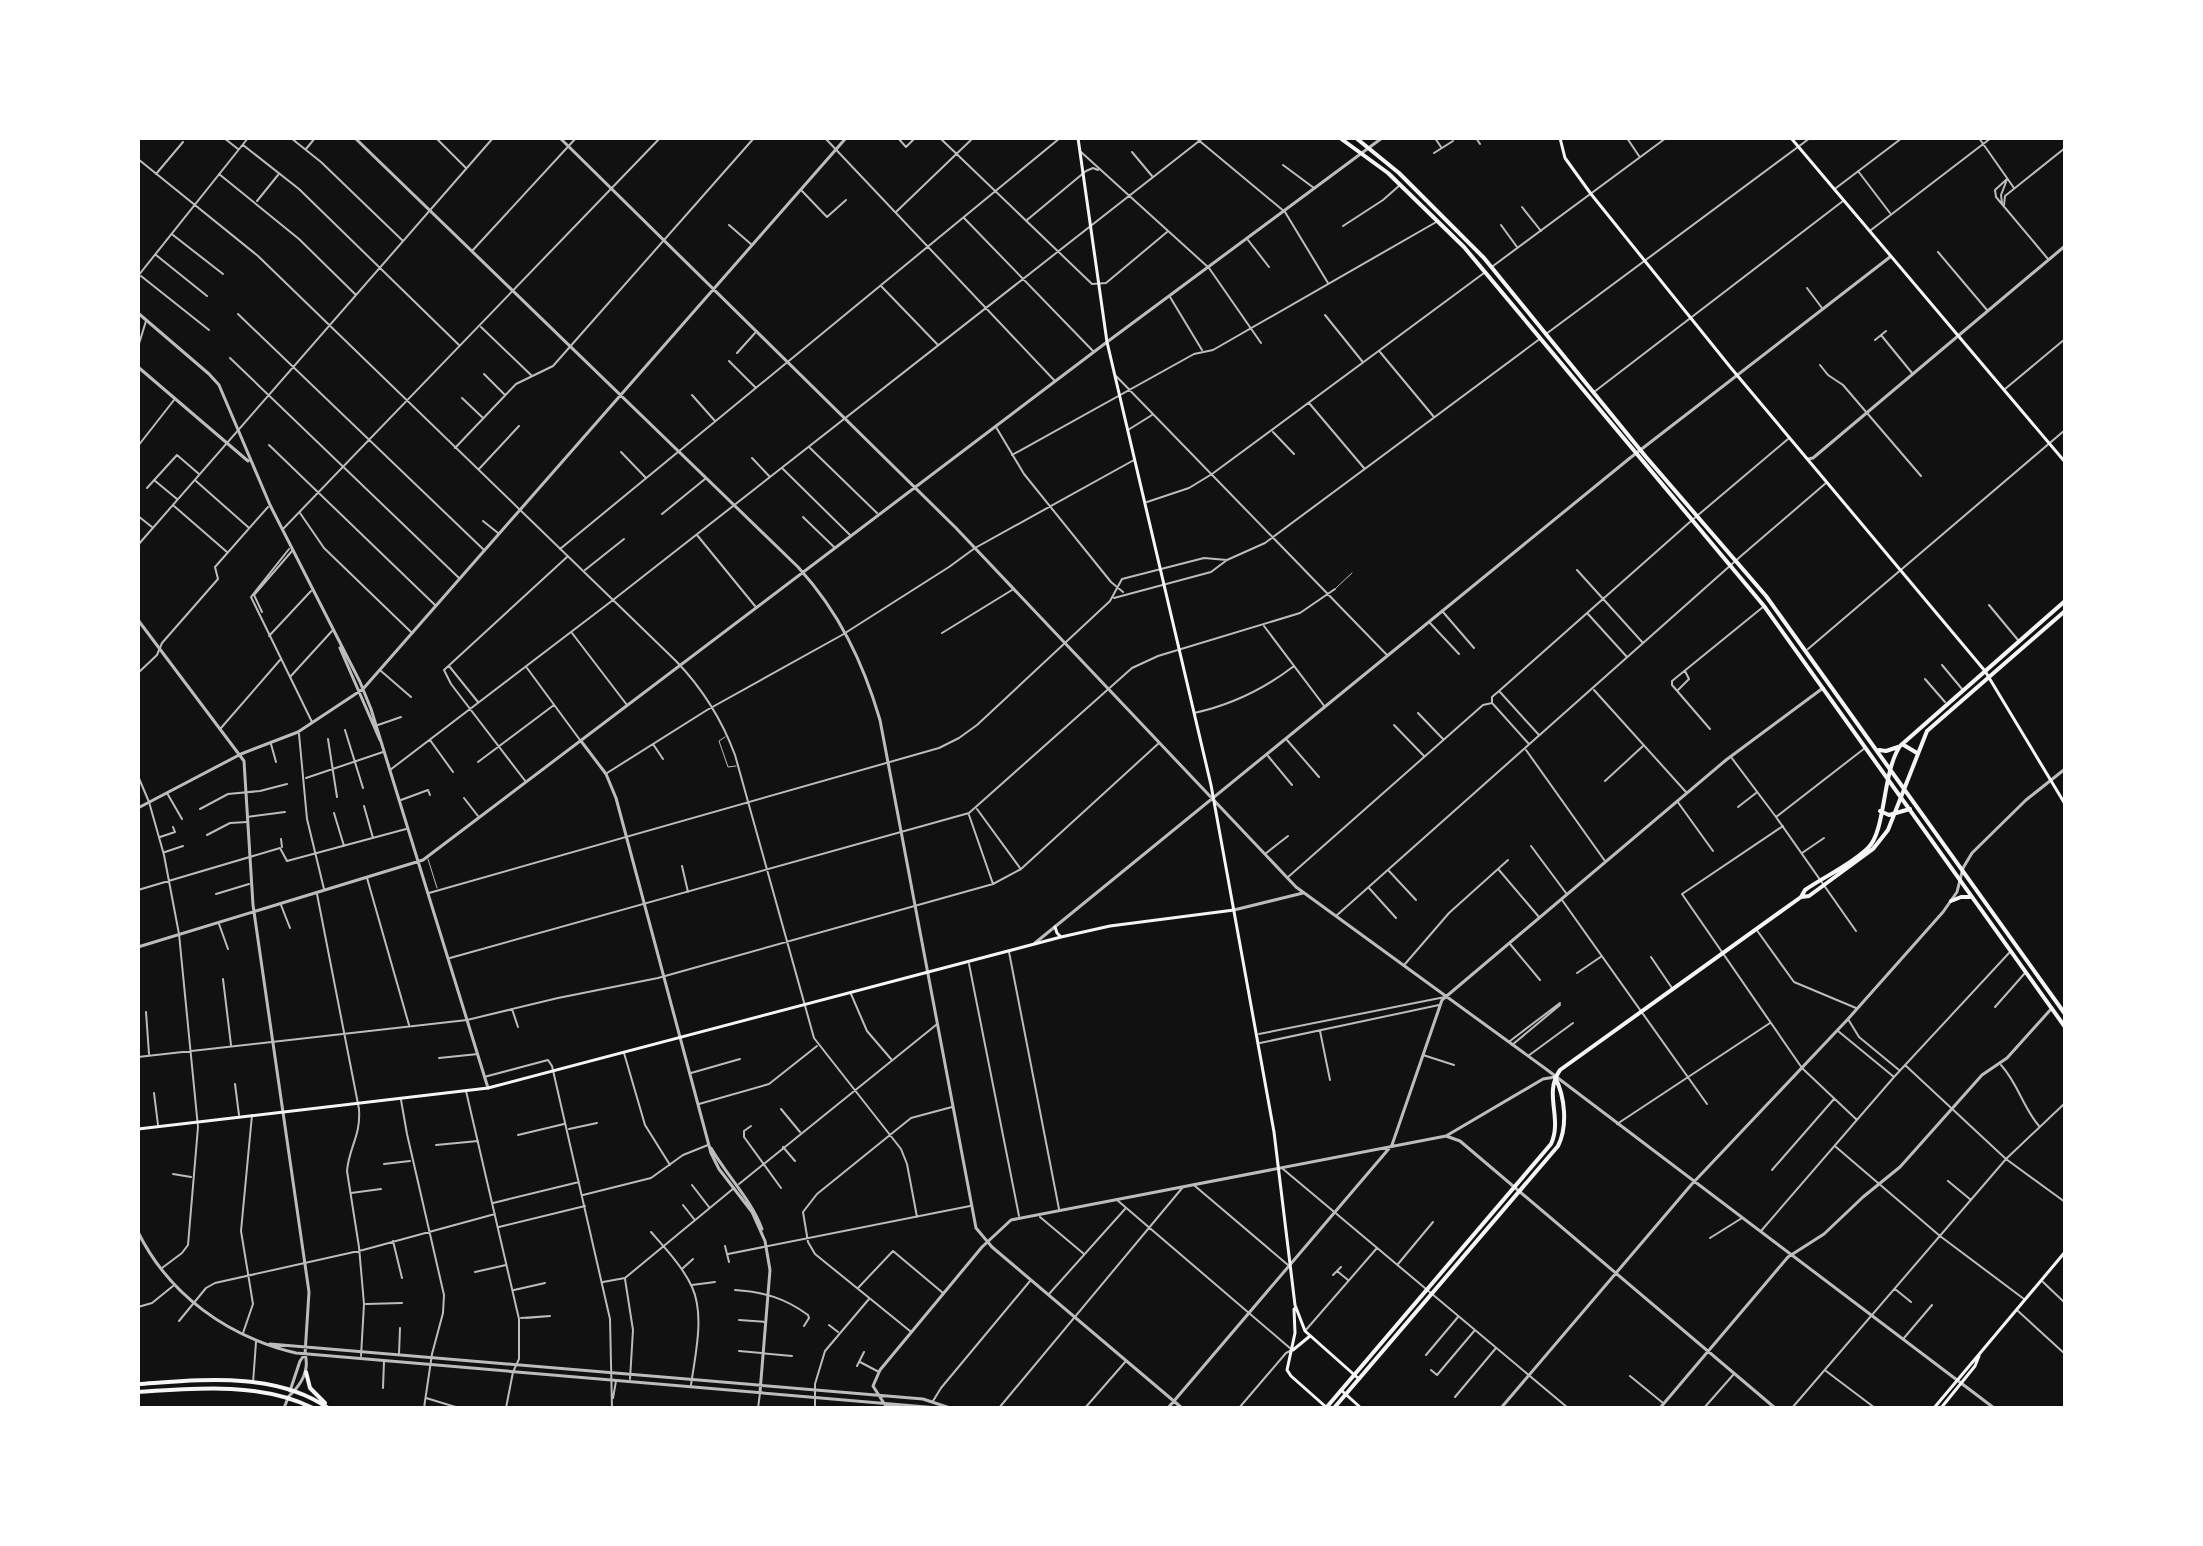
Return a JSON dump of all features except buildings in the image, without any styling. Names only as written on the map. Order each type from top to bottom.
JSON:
[{"type":"main road","points":[[1078,138],[1107,342],[1213,799],[1257,1035],[1295,1305],[1295,1333],[1287,1363],[1289,1374],[1326,1408],[1427,1289],[1517,1190]]},
{"type":"main road","points":[[1340,138],[1362,152],[1439,221],[1637,452],[1736,560],[1807,650],[2064,1012]]},
{"type":"main road","points":[[1356,138],[1451,223],[1492,268],[1691,521],[1764,606],[2065,1027]]},
{"type":"main road","points":[[1560,138],[1565,158],[1591,194],[1737,376],[1987,674],[2065,804]]},
{"type":"main road","points":[[1791,138],[2065,462]]},
{"type":"main road","points":[[1439,221],[1451,223]]},
{"type":"main road","points":[[1801,897],[1809,896],[1879,843],[1894,814],[1925,735],[2065,604]]},
{"type":"main road","points":[[1334,1408],[1517,1190],[1554,1138],[1552,1084],[1565,1065],[1801,897],[1820,879],[1865,850],[1875,838],[1889,765],[1901,745],[2065,604]]},
{"type":"main road","points":[[1878,749],[1886,751],[1901,745],[1917,753]]},
{"type":"main road","points":[[1880,811],[1886,815],[1910,809]]},
{"type":"main road","points":[[1951,901],[1970,897]]},
{"type":"main road","points":[[138,1129],[488,1088],[1061,937],[1110,926],[1234,910]]},
{"type":"main road","points":[[1055,927],[1061,937]]},
{"type":"main road","points":[[2052,1008],[2064,1012]]},
{"type":"main road","points":[[1934,1408],[2065,1252]]},
{"type":"main road","points":[[1295,1305],[1305,1331],[1359,1379]]},
{"type":"main road","points":[[1292,1350],[1310,1336]]},
{"type":"main road","points":[[1941,1408],[1975,1366],[1979,1356]]},
{"type":"main road","points":[[306,1372],[310,1388],[328,1408]]},
{"type":"main road","points":[[138,1384],[253,1383],[293,1390],[328,1408]]},
{"type":"main road","points":[[138,1392],[218,1389],[288,1397],[313,1408]]},
{"type":"main road","points":[[1341,1390],[1361,1408]]},
{"type":"street","points":[[224,138],[239,150]]},
{"type":"street","points":[[209,330],[139,275],[248,138]]},
{"type":"street","points":[[291,138],[403,242]]},
{"type":"street","points":[[306,149],[315,138]]},
{"type":"street","points":[[355,138],[802,572],[846,632],[871,691],[888,764],[976,1228],[987,1242],[1182,1408]]},
{"type":"street","points":[[436,138],[467,168]]},
{"type":"street","points":[[138,545],[493,138]]},
{"type":"street","points":[[560,138],[975,548],[1286,879],[1528,1056],[1994,1408]]},
{"type":"street","points":[[472,251],[576,138]]},
{"type":"street","points":[[282,530],[660,138]]},
{"type":"street","points":[[455,448],[516,384],[546,371],[570,347],[754,138]]},
{"type":"street","points":[[825,138],[1055,381]]},
{"type":"street","points":[[138,808],[241,754],[298,732],[361,691],[846,138]]},
{"type":"street","points":[[898,138],[906,147],[915,138]]},
{"type":"street","points":[[940,138],[1089,282],[1099,285],[1108,281],[1167,232]]},
{"type":"street","points":[[895,213],[973,138]]},
{"type":"street","points":[[560,549],[1060,138]]},
{"type":"street","points":[[390,770],[697,535],[1203,138]]},
{"type":"street","points":[[138,947],[420,862],[428,857],[995,426],[1382,138]]},
{"type":"street","points":[[1435,138],[1441,148]]},
{"type":"street","points":[[1476,138],[1480,144]]},
{"type":"street","points":[[1627,138],[1640,157]]},
{"type":"street","points":[[1492,268],[1666,138]]},
{"type":"street","points":[[429,893],[924,754],[959,738],[985,718],[1110,601],[1128,592],[1215,569],[1273,537],[1810,138]]},
{"type":"street","points":[[1834,189],[1902,138]]},
{"type":"street","points":[[1979,138],[2014,188]]},
{"type":"street","points":[[1869,231],[1991,138]]},
{"type":"street","points":[[1198,140],[1285,212],[1328,283]]},
{"type":"street","points":[[1434,153],[1453,141]]},
{"type":"street","points":[[156,174],[183,142]]},
{"type":"street","points":[[243,145],[279,173],[460,346]]},
{"type":"street","points":[[2005,207],[2005,196],[2065,148]]},
{"type":"street","points":[[1080,151],[1209,268],[1261,343]]},
{"type":"street","points":[[1132,152],[1153,177]]},
{"type":"street","points":[[138,159],[258,256],[680,665],[712,708],[738,766],[818,1046],[890,1135],[905,1159],[917,1217]]},
{"type":"street","points":[[1283,165],[1315,189]]},
{"type":"street","points":[[1026,221],[1083,174],[1093,168],[1100,170]]},
{"type":"street","points":[[1858,171],[1891,214]]},
{"type":"street","points":[[256,202],[279,173]]},
{"type":"street","points":[[219,174],[299,239],[356,295]]},
{"type":"street","points":[[2007,179],[1995,192],[2049,260]]},
{"type":"street","points":[[2005,207],[2001,197],[2007,179]]},
{"type":"street","points":[[1343,226],[1383,200],[1400,184]]},
{"type":"street","points":[[801,190],[827,217],[846,200]]},
{"type":"street","points":[[1593,393],[1844,201]]},
{"type":"street","points":[[1522,207],[1541,231]]},
{"type":"street","points":[[963,217],[1094,352]]},
{"type":"street","points":[[1012,455],[1194,354],[1213,350],[1439,221]]},
{"type":"street","points":[[729,225],[752,245]]},
{"type":"street","points":[[1501,225],[1518,248]]},
{"type":"street","points":[[172,234],[223,274]]},
{"type":"street","points":[[1247,239],[1269,267]]},
{"type":"street","points":[[1808,459],[1813,458],[2065,246]]},
{"type":"street","points":[[1938,252],[1988,311]]},
{"type":"street","points":[[156,255],[207,296]]},
{"type":"street","points":[[1032,945],[1637,452],[1891,257]]},
{"type":"street","points":[[1145,503],[1189,488],[1212,474],[1485,272]]},
{"type":"street","points":[[880,285],[938,345]]},
{"type":"street","points":[[1807,288],[1823,309]]},
{"type":"street","points":[[1169,296],[1203,352]]},
{"type":"street","points":[[138,313],[216,381],[270,505],[377,726],[488,1088]]},
{"type":"street","points":[[238,314],[485,550]]},
{"type":"street","points":[[1325,315],[1363,363]]},
{"type":"street","points":[[138,347],[146,320]]},
{"type":"street","points":[[480,326],[532,375]]},
{"type":"street","points":[[737,353],[757,331]]},
{"type":"street","points":[[1875,340],[1886,331]]},
{"type":"street","points":[[1881,335],[1913,374]]},
{"type":"street","points":[[2004,390],[2065,339]]},
{"type":"street","points":[[1379,351],[1434,417]]},
{"type":"street","points":[[230,358],[460,579]]},
{"type":"street","points":[[729,361],[756,388]]},
{"type":"street","points":[[1820,365],[1842,384],[1921,476]]},
{"type":"street","points":[[138,367],[251,464]]},
{"type":"street","points":[[484,374],[505,395]]},
{"type":"street","points":[[1115,376],[1388,656]]},
{"type":"street","points":[[692,395],[716,422]]},
{"type":"street","points":[[462,398],[483,418]]},
{"type":"street","points":[[138,446],[175,399]]},
{"type":"street","points":[[1309,403],[1365,469]]},
{"type":"street","points":[[1128,430],[1153,415]]},
{"type":"street","points":[[478,470],[519,426]]},
{"type":"street","points":[[995,426],[1012,455],[1050,506],[1117,589],[1128,592]]},
{"type":"street","points":[[1272,430],[1294,454]]},
{"type":"street","points":[[1807,650],[2065,430]]},
{"type":"street","points":[[1529,745],[1492,703],[1492,697],[1789,438]]},
{"type":"street","points":[[269,445],[436,606]]},
{"type":"street","points":[[809,447],[879,515]]},
{"type":"street","points":[[621,452],[647,478]]},
{"type":"street","points":[[147,488],[177,455],[200,475]]},
{"type":"street","points":[[752,458],[770,477]]},
{"type":"street","points":[[1812,464],[1813,458]]},
{"type":"street","points":[[606,774],[652,743],[846,632],[975,548],[1135,460]]},
{"type":"street","points":[[782,468],[851,536]]},
{"type":"street","points":[[662,514],[705,478]]},
{"type":"street","points":[[154,480],[178,500]]},
{"type":"street","points":[[195,480],[249,527]]},
{"type":"street","points":[[1335,917],[1736,560],[1827,483]]},
{"type":"street","points":[[173,505],[227,552]]},
{"type":"street","points":[[138,673],[218,579],[213,570],[270,505]]},
{"type":"street","points":[[300,513],[324,548],[412,633]]},
{"type":"street","points":[[138,516],[153,528]]},
{"type":"street","points":[[803,517],[835,548]]},
{"type":"street","points":[[483,521],[499,534]]},
{"type":"street","points":[[697,535],[756,607]]},
{"type":"street","points":[[584,571],[624,539]]},
{"type":"street","points":[[262,612],[254,595],[292,549]]},
{"type":"street","points":[[292,549],[250,594],[312,723]]},
{"type":"street","points":[[527,783],[444,670],[568,556]]},
{"type":"street","points":[[1110,601],[1124,578],[1204,558],[1227,560]]},
{"type":"street","points":[[1214,559],[1215,569]]},
{"type":"street","points":[[1577,570],[1644,644]]},
{"type":"street","points":[[942,633],[1013,589]]},
{"type":"street","points":[[449,958],[969,813],[1107,688],[1139,664],[1305,611],[1335,589]]},
{"type":"street","points":[[269,636],[312,590]]},
{"type":"street","points":[[1989,605],[2019,641]]},
{"type":"street","points":[[1710,729],[1672,681],[1764,606]]},
{"type":"street","points":[[1442,611],[1474,648]]},
{"type":"street","points":[[1587,613],[1628,658]]},
{"type":"street","points":[[138,620],[244,761],[254,912],[309,1299],[306,1372],[284,1408]]},
{"type":"street","points":[[1429,622],[1459,654]]},
{"type":"street","points":[[1263,625],[1325,707]]},
{"type":"street","points":[[290,677],[332,631]]},
{"type":"street","points":[[571,632],[627,705]]},
{"type":"street","points":[[220,729],[281,659]]},
{"type":"street","points":[[1942,665],[1963,689]]},
{"type":"street","points":[[449,666],[478,703]]},
{"type":"street","points":[[1194,713],[1251,693],[1294,666]]},
{"type":"street","points":[[526,667],[606,774],[627,837],[709,1145],[759,1219],[766,1244],[769,1295],[758,1408]]},
{"type":"street","points":[[380,670],[411,697]]},
{"type":"street","points":[[1677,691],[1689,679],[1684,670]]},
{"type":"street","points":[[1925,679],[1947,704]]},
{"type":"street","points":[[1168,1408],[1392,1145],[1439,1005],[1446,997],[1730,756],[1824,688]]},
{"type":"street","points":[[1593,689],[1687,793]]},
{"type":"street","points":[[361,691],[382,745]]},
{"type":"street","points":[[1499,691],[1539,736]]},
{"type":"street","points":[[1286,879],[1483,705],[1492,703]]},
{"type":"street","points":[[478,762],[554,705]]},
{"type":"street","points":[[1418,713],[1443,740]]},
{"type":"street","points":[[377,726],[401,717]]},
{"type":"street","points":[[1394,725],[1425,756]]},
{"type":"street","points":[[345,730],[363,788]]},
{"type":"street","points":[[298,732],[307,819],[325,891]]},
{"type":"street","points":[[328,739],[337,797]]},
{"type":"street","points":[[1286,739],[1319,777]]},
{"type":"street","points":[[430,740],[453,772]]},
{"type":"street","points":[[270,742],[276,762]]},
{"type":"street","points":[[652,743],[663,759]]},
{"type":"street","points":[[138,1057],[467,1020],[665,976],[993,884],[1021,869],[1159,743]]},
{"type":"street","points":[[1605,781],[1644,745]]},
{"type":"street","points":[[1776,817],[1866,747]]},
{"type":"street","points":[[1526,749],[1605,861]]},
{"type":"street","points":[[303,779],[384,752]]},
{"type":"street","points":[[1267,755],[1292,785]]},
{"type":"street","points":[[1730,756],[1856,931]]},
{"type":"street","points":[[1501,1408],[1695,1182],[1858,1009],[1951,901],[1972,853],[2026,800],[2065,769]]},
{"type":"street","points":[[138,776],[149,802],[170,880],[179,934],[198,1122],[188,1245],[161,1269]]},
{"type":"street","points":[[200,809],[228,794],[287,784]]},
{"type":"street","points":[[400,800],[428,790],[430,795]]},
{"type":"street","points":[[167,792],[182,819]]},
{"type":"street","points":[[1738,807],[1758,792]]},
{"type":"street","points":[[464,798],[480,818]]},
{"type":"street","points":[[1677,801],[1713,851]]},
{"type":"street","points":[[364,806],[373,838]]},
{"type":"street","points":[[977,808],[1021,869]]},
{"type":"street","points":[[207,835],[230,823],[285,812]]},
{"type":"street","points":[[334,813],[344,846]]},
{"type":"street","points":[[969,813],[993,884]]},
{"type":"street","points":[[1783,826],[1682,894],[1802,1068],[1857,1120]]},
{"type":"street","points":[[159,838],[175,832],[173,827]]},
{"type":"street","points":[[281,839],[287,861],[409,828]]},
{"type":"street","points":[[1264,855],[1288,836]]},
{"type":"street","points":[[1802,853],[1824,838]]},
{"type":"street","points":[[163,852],[183,846]]},
{"type":"street","points":[[1531,846],[1566,894]]},
{"type":"street","points":[[138,890],[281,848]]},
{"type":"street","points":[[1403,966],[1449,913],[1508,860]]},
{"type":"street","points":[[682,866],[688,892]]},
{"type":"street","points":[[1498,869],[1540,917]]},
{"type":"street","points":[[1388,870],[1416,900]]},
{"type":"street","points":[[367,878],[410,1026]]},
{"type":"street","points":[[216,894],[251,883]]},
{"type":"street","points":[[1368,887],[1396,918]]},
{"type":"street","points":[[317,893],[358,1103],[360,1130],[347,1165],[364,1304],[362,1359]]},
{"type":"street","points":[[1234,910],[1303,893]]},
{"type":"street","points":[[1561,899],[1707,1104]]},
{"type":"street","points":[[281,904],[290,928]]},
{"type":"street","points":[[219,922],[228,949]]},
{"type":"street","points":[[1756,929],[1794,982],[1858,1009]]},
{"type":"street","points":[[1509,943],[1540,980]]},
{"type":"street","points":[[1009,952],[1059,1210]]},
{"type":"street","points":[[1761,1231],[1894,1077],[2010,952]]},
{"type":"street","points":[[1577,973],[1602,956]]},
{"type":"street","points":[[1651,957],[1672,988]]},
{"type":"street","points":[[969,962],[1019,1218]]},
{"type":"street","points":[[1995,1007],[2025,973]]},
{"type":"street","points":[[223,979],[231,1046]]},
{"type":"street","points":[[850,993],[862,1022],[891,1061]]},
{"type":"street","points":[[1257,1035],[1446,997]]},
{"type":"street","points":[[1510,1044],[1560,1004]]},
{"type":"street","points":[[1258,1043],[1439,1005]]},
{"type":"street","points":[[1393,1007],[1394,1015]]},
{"type":"street","points":[[512,1008],[518,1027]]},
{"type":"street","points":[[1660,1408],[1791,1255],[1824,1234],[1900,1167],[1982,1075],[2000,1064],[2052,1008]]},
{"type":"street","points":[[146,1012],[150,1056]]},
{"type":"street","points":[[1349,1016],[1350,1024]]},
{"type":"street","points":[[1848,1019],[1859,1037],[1900,1071]]},
{"type":"street","points":[[603,1282],[625,1278],[938,1023]]},
{"type":"street","points":[[1528,1056],[1573,1023]]},
{"type":"street","points":[[1617,1124],[1771,1023]]},
{"type":"street","points":[[1319,1030],[1330,1080]]},
{"type":"street","points":[[1837,1030],[1894,1077]]},
{"type":"street","points":[[698,1104],[769,1084],[818,1046]]},
{"type":"street","points":[[624,1053],[645,1125],[670,1166]]},
{"type":"street","points":[[439,1058],[478,1054]]},
{"type":"street","points":[[1422,1055],[1454,1065]]},
{"type":"street","points":[[690,1073],[740,1059]]},
{"type":"street","points":[[484,1077],[548,1060],[554,1071],[603,1282],[611,1329],[609,1380],[612,1408]]},
{"type":"street","points":[[2000,1064],[2017,1084],[2025,1107],[2039,1126]]},
{"type":"street","points":[[1905,1065],[2006,1159],[2065,1202]]},
{"type":"street","points":[[866,1394],[879,1372],[911,1332],[1004,1224],[1036,1214],[1446,1136],[1543,1079],[1555,1077]]},
{"type":"street","points":[[235,1084],[239,1117]]},
{"type":"street","points":[[466,1091],[519,1319],[517,1365],[506,1408]]},
{"type":"street","points":[[154,1093],[158,1126]]},
{"type":"street","points":[[401,1099],[444,1303],[424,1408]]},
{"type":"street","points":[[1772,1170],[1834,1099]]},
{"type":"street","points":[[1792,1408],[2006,1159],[2065,1103]]},
{"type":"street","points":[[911,1332],[815,1254],[807,1239],[803,1216],[805,1206],[917,1115],[953,1107]]},
{"type":"street","points":[[781,1109],[801,1133]]},
{"type":"street","points":[[242,1334],[253,1304],[241,1231],[252,1115]]},
{"type":"street","points":[[518,1135],[566,1123]]},
{"type":"street","points":[[567,1130],[597,1123]]},
{"type":"street","points":[[751,1126],[745,1129],[743,1135],[781,1188]]},
{"type":"street","points":[[1459,1129],[1460,1141]]},
{"type":"street","points":[[1446,1136],[1460,1141],[1775,1408]]},
{"type":"street","points":[[436,1145],[478,1141]]},
{"type":"street","points":[[583,1195],[651,1178],[689,1152],[709,1145]]},
{"type":"street","points":[[1835,1146],[1940,1236],[2025,1300]]},
{"type":"street","points":[[783,1147],[795,1161]]},
{"type":"street","points":[[384,1164],[412,1160]]},
{"type":"street","points":[[1278,1167],[1289,1173],[1568,1408]]},
{"type":"street","points":[[173,1174],[194,1177]]},
{"type":"street","points":[[1948,1181],[1971,1200]]},
{"type":"street","points":[[493,1203],[580,1182]]},
{"type":"street","points":[[1193,1184],[1289,1265]]},
{"type":"street","points":[[692,1185],[710,1208]]},
{"type":"street","points":[[999,1408],[1184,1186]]},
{"type":"street","points":[[350,1194],[381,1189]]},
{"type":"street","points":[[1116,1199],[1292,1350],[1286,1353],[1239,1408]]},
{"type":"street","points":[[683,1205],[695,1220]]},
{"type":"street","points":[[498,1227],[585,1206]]},
{"type":"street","points":[[728,1254],[766,1244],[807,1239],[971,1206]]},
{"type":"street","points":[[1048,1295],[1126,1209]]},
{"type":"street","points":[[179,1321],[206,1288],[215,1283],[359,1251],[495,1214]]},
{"type":"street","points":[[1036,1214],[1085,1255]]},
{"type":"street","points":[[1710,1238],[1743,1218]]},
{"type":"street","points":[[1398,1265],[1433,1222]]},
{"type":"street","points":[[651,1232],[692,1285],[698,1318],[691,1387]]},
{"type":"street","points":[[139,1236],[174,1285],[218,1321],[267,1344],[305,1354],[938,1408]]},
{"type":"street","points":[[393,1241],[402,1278]]},
{"type":"street","points":[[725,1246],[729,1262]]},
{"type":"street","points":[[1305,1331],[1378,1247]]},
{"type":"street","points":[[858,1289],[893,1251],[943,1293]]},
{"type":"street","points":[[681,1269],[693,1259]]},
{"type":"street","points":[[475,1272],[507,1265]]},
{"type":"street","points":[[1333,1275],[1341,1267]]},
{"type":"street","points":[[1337,1271],[1349,1280]]},
{"type":"street","points":[[625,1278],[633,1330],[630,1381]]},
{"type":"street","points":[[933,1401],[1031,1280]]},
{"type":"street","points":[[2041,1280],[2065,1303]]},
{"type":"street","points":[[692,1285],[715,1282]]},
{"type":"street","points":[[513,1291],[545,1283]]},
{"type":"street","points":[[138,1307],[152,1303],[174,1285]]},
{"type":"street","points":[[1894,1288],[1911,1302]]},
{"type":"street","points":[[735,1290],[787,1300],[808,1315],[804,1326]]},
{"type":"street","points":[[815,1408],[821,1360],[839,1333],[870,1298]]},
{"type":"street","points":[[364,1304],[402,1303]]},
{"type":"street","points":[[1904,1339],[1932,1305]]},
{"type":"street","points":[[2017,1311],[2065,1354]]},
{"type":"street","points":[[519,1319],[525,1317],[550,1316],[526,1319],[525,1317]]},
{"type":"street","points":[[1426,1355],[1459,1316]]},
{"type":"street","points":[[739,1320],[766,1322]]},
{"type":"street","points":[[829,1325],[839,1333]]},
{"type":"street","points":[[399,1356],[400,1328]]},
{"type":"street","points":[[1431,1370],[1437,1375],[1476,1330]]},
{"type":"street","points":[[253,1383],[257,1340]]},
{"type":"street","points":[[267,1344],[878,1395],[933,1401],[950,1408]]},
{"type":"street","points":[[1455,1397],[1497,1347]]},
{"type":"street","points":[[739,1351],[792,1356]]},
{"type":"street","points":[[857,1366],[864,1352]]},
{"type":"street","points":[[293,1390],[300,1361],[305,1354]]},
{"type":"street","points":[[383,1388],[384,1361]]},
{"type":"street","points":[[1085,1408],[1126,1361]]},
{"type":"street","points":[[860,1362],[879,1372]]},
{"type":"street","points":[[1825,1370],[1875,1408]]},
{"type":"street","points":[[1704,1408],[1733,1374]]},
{"type":"street","points":[[1630,1376],[1664,1403]]},
{"type":"street","points":[[612,1399],[616,1381]]},
{"type":"street","points":[[873,1386],[887,1408]]},
{"type":"street","points":[[426,1398],[459,1408]]},
{"type":"lane","points":[[1335,589],[1352,573]]},
{"type":"lane","points":[[727,736],[719,741],[728,767],[738,766]]},
{"type":"lane","points":[[428,857],[437,891]]}]
